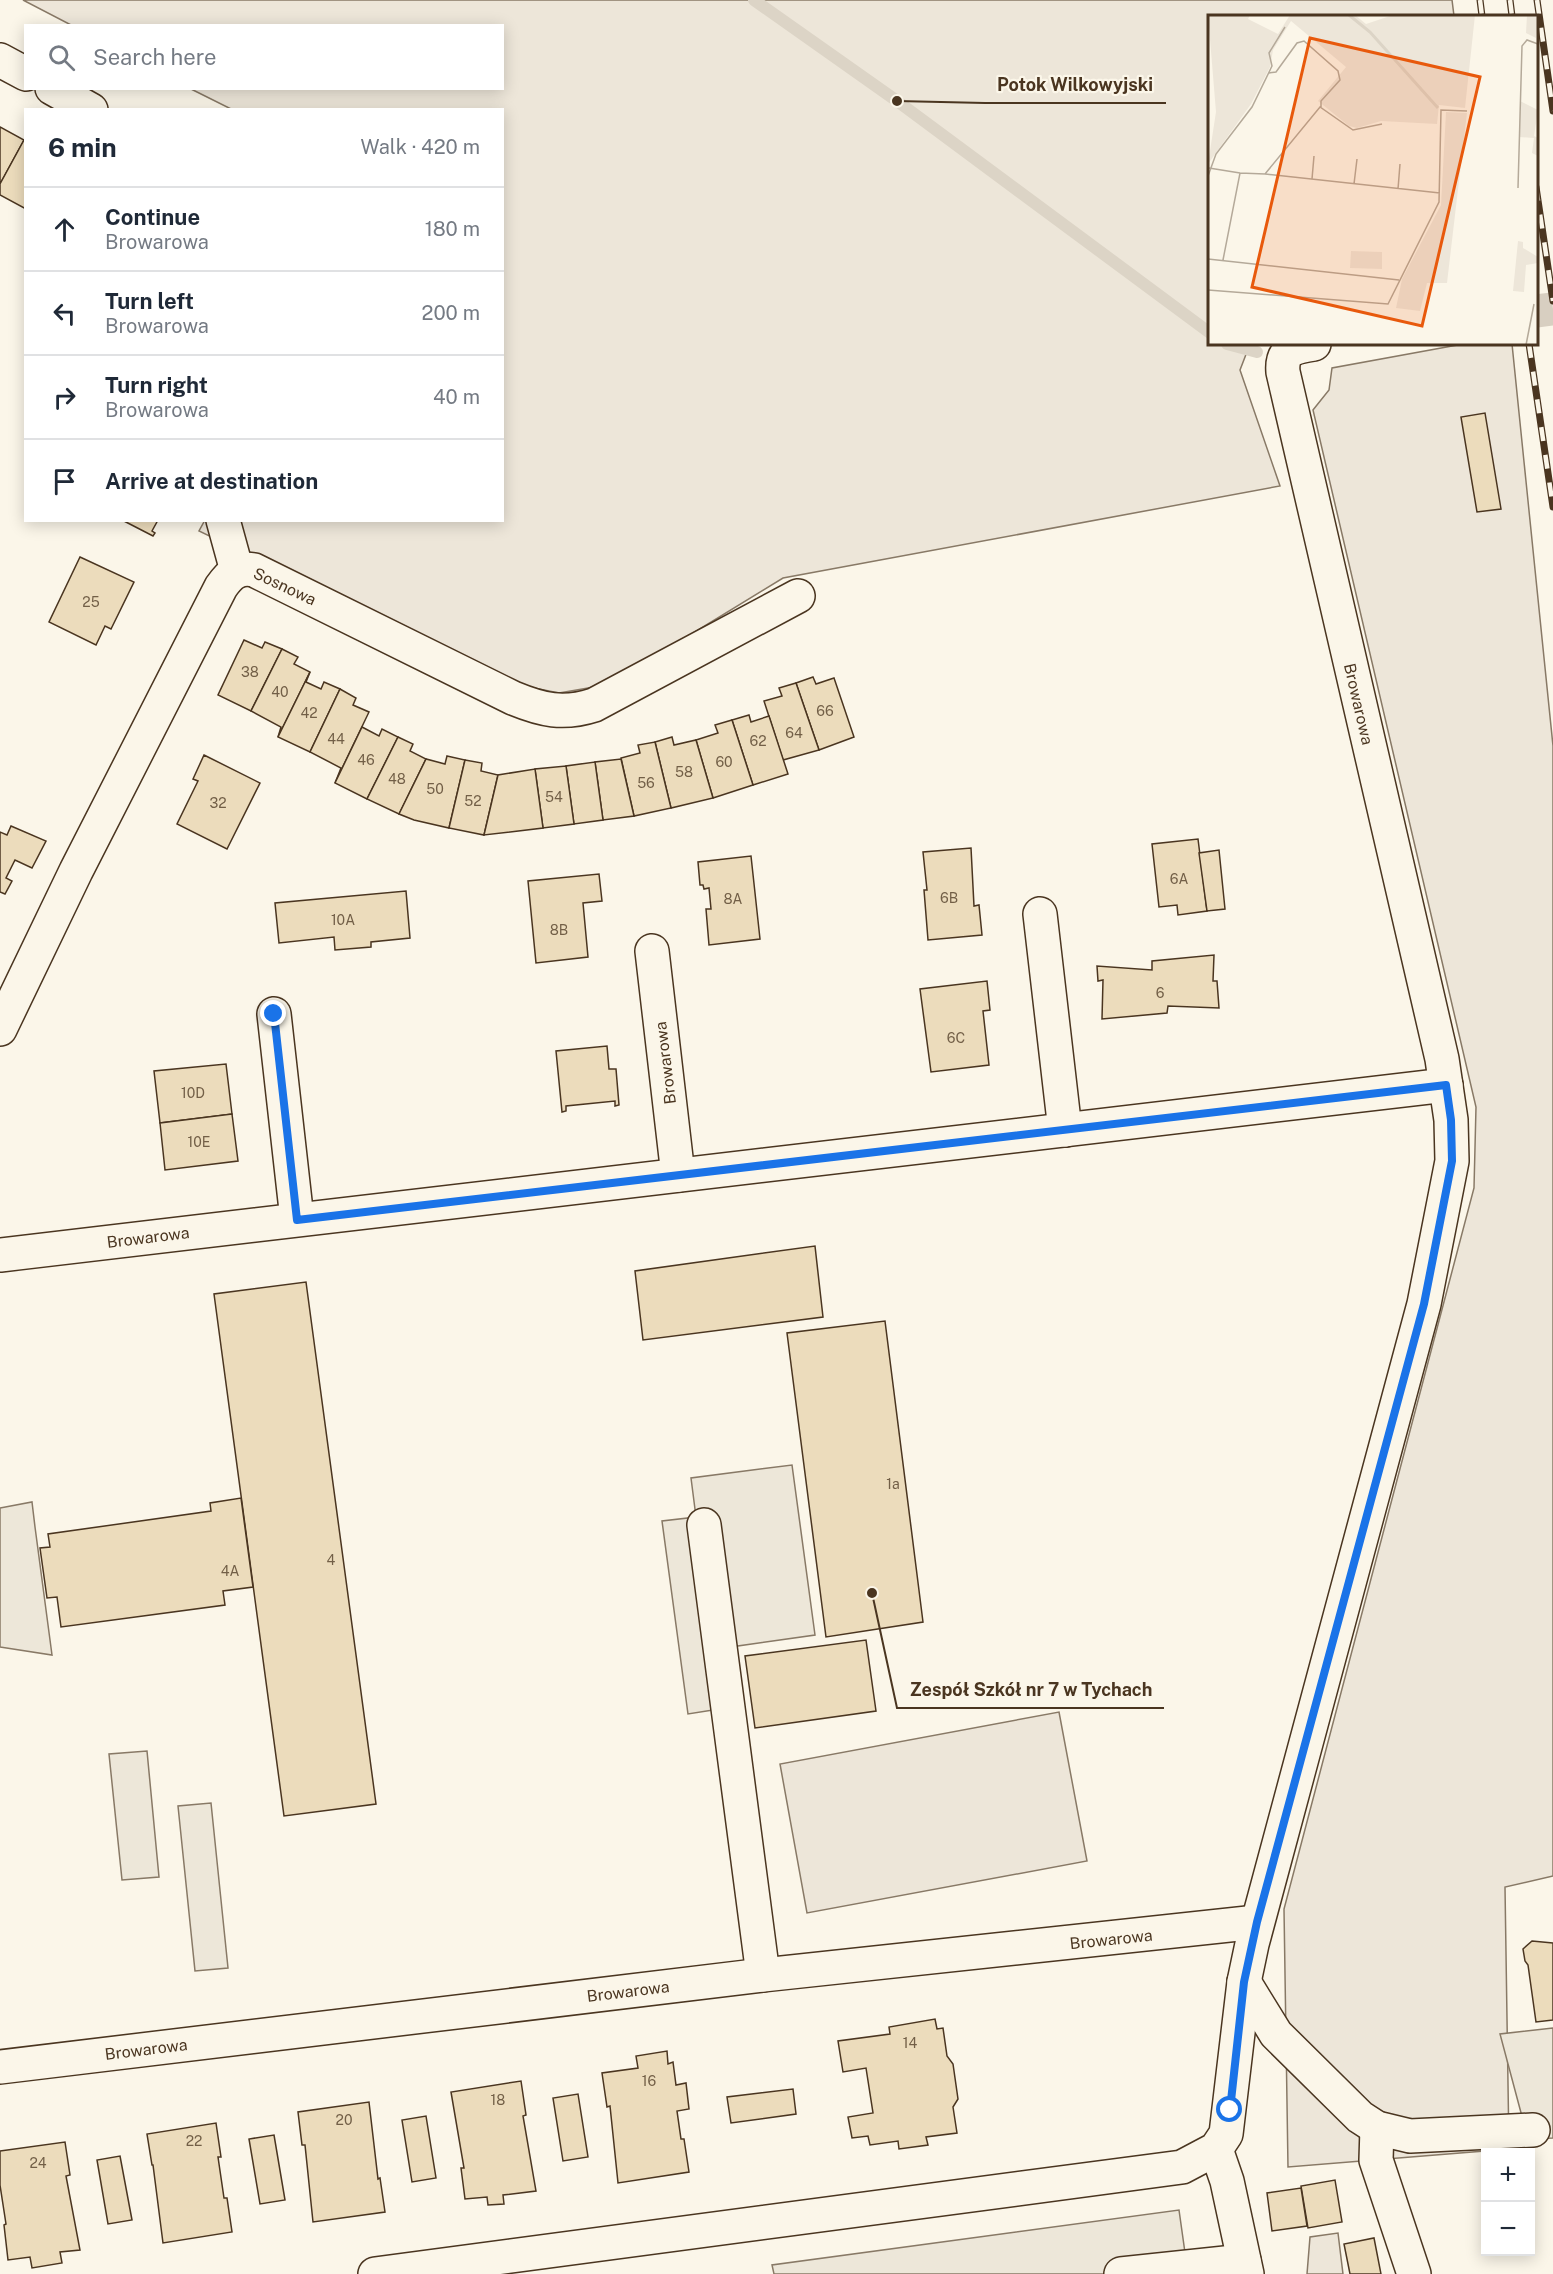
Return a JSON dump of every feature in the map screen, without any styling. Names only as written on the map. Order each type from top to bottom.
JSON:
[{"type":"street","points":[[0,60],[24,73]]},
{"type":"street","points":[[56,90],[87,108]]},
{"type":"street","name":"Browarowa","points":[[1216,2150],[1226,2134],[1244,1982],[1257,1922],[1424,1304],[1452,1161],[1451,1120],[1442,1059],[1282,372],[1282,364],[1289,350],[1306,345]]},
{"type":"street","points":[[224,522],[237,571]]},
{"type":"street","name":"Sosnowa","points":[[0,1029],[76,871],[229,575],[241,569],[254,570],[513,698],[536,708],[559,711],[578,711],[594,705],[798,596]]},
{"type":"street","points":[[1040,914],[1065,1130]]},
{"type":"street","name":"Browarowa","points":[[652,951],[678,1175]]},
{"type":"street","points":[[274,1014],[297,1220]]},
{"type":"street","name":"Browarowa","points":[[0,1255],[1446,1085]]},
{"type":"street","points":[[704,1525],[763,1975]]},
{"type":"street","name":"Browarowa","points":[[0,2067],[763,1975],[1257,1922]]},
{"type":"street","points":[[1244,1982],[1276,2034],[1360,2117],[1377,2128],[1410,2136],[1533,2130]]},
{"type":"street","points":[[1377,2128],[1376,2160],[1414,2274]]},
{"type":"street","points":[[380,2273],[1182,2167],[1216,2150],[1227,2181],[1246,2268],[1121,2274]]},
{"type":"shaded area","points":[[23,0],[1452,0],[1454,15],[1208,15],[1208,345],[1250,345],[1240,370],[1280,486],[783,578],[654,657],[594,687],[559,693],[514,684],[199,531],[204,522],[504,522],[504,108],[229,108],[193,90],[504,90],[504,24],[69,24]]},
{"type":"shaded area","points":[[1458,345],[1512,345],[1553,746],[1553,1876],[1505,1887],[1509,2148],[1481,2148],[1481,2151],[1288,2167],[1284,1909],[1474,1188],[1476,1107],[1313,410],[1329,390],[1332,368]]},
{"type":"shaded area","points":[[792,1465],[815,1635],[731,1647],[738,1706],[688,1714],[662,1521],[696,1517],[691,1478]]},
{"type":"shaded area","points":[[32,1502],[52,1655],[0,1647],[0,1508]]},
{"type":"shaded area","points":[[1059,1712],[1087,1861],[807,1913],[780,1764]]},
{"type":"shaded area","points":[[147,1751],[159,1877],[122,1880],[109,1754]]},
{"type":"shaded area","points":[[211,1803],[228,1968],[195,1971],[178,1806]]},
{"type":"shaded area","points":[[1553,2028],[1553,2138],[1528,2139],[1500,2034]]},
{"type":"shaded area","points":[[1179,2210],[1188,2274],[774,2274],[772,2265]]},
{"type":"shaded area","points":[[1338,2233],[1343,2274],[1307,2274],[1310,2237]]},
{"type":"building","points":[[0,127],[24,140],[0,184]]},
{"type":"building","points":[[24,140],[24,208],[0,195],[0,184]]},
{"type":"building","points":[[1485,413],[1501,509],[1477,512],[1461,417]]},
{"type":"building","points":[[126,522],[157,522],[152,531],[155,533],[153,536]]},
{"type":"building","points":[[80,557],[134,582],[111,629],[105,626],[96,645],[49,622]]},
{"type":"building","points":[[244,640],[262,648],[265,642],[282,649],[251,711],[218,695]]},
{"type":"building","points":[[282,649],[298,657],[294,664],[310,672],[278,737],[281,727],[251,711]]},
{"type":"building","points":[[310,672],[306,682],[321,689],[324,682],[340,689],[310,752],[278,737]]},
{"type":"building","points":[[813,677],[816,684],[834,678],[854,737],[819,750],[796,683]]},
{"type":"building","points":[[796,683],[819,750],[783,760],[764,701],[782,696],[779,688]]},
{"type":"building","points":[[340,689],[356,698],[353,705],[369,712],[335,783],[341,768],[310,752]]},
{"type":"building","points":[[749,715],[751,722],[769,716],[788,774],[753,785],[732,720]]},
{"type":"building","points":[[732,720],[753,785],[713,798],[696,740],[718,733],[715,725]]},
{"type":"building","points":[[362,727],[379,736],[382,729],[398,737],[367,799],[335,783]]},
{"type":"building","points":[[398,737],[413,744],[410,751],[426,759],[399,814],[367,799]]},
{"type":"building","points":[[672,737],[674,745],[696,740],[713,798],[671,808],[655,742]]},
{"type":"building","points":[[655,742],[671,808],[634,816],[621,758],[640,753],[638,745]]},
{"type":"building","points":[[204,755],[260,783],[227,849],[177,824],[198,781],[193,779]]},
{"type":"building","points":[[447,756],[465,760],[449,828],[399,814],[426,759],[445,764]]},
{"type":"building","points":[[621,759],[634,816],[603,820],[595,762]]},
{"type":"building","points":[[465,760],[482,763],[481,771],[498,775],[484,835],[449,828]]},
{"type":"building","points":[[595,762],[603,820],[574,824],[566,766]]},
{"type":"building","points":[[566,766],[574,824],[543,828],[535,769]]},
{"type":"building","points":[[535,769],[543,828],[484,835],[498,775]]},
{"type":"building","points":[[11,826],[46,841],[32,868],[15,860],[6,878],[12,881],[5,894],[0,892],[0,832],[7,835]]},
{"type":"building","points":[[1198,839],[1207,911],[1178,915],[1177,905],[1159,907],[1152,844]]},
{"type":"building","points":[[971,848],[974,906],[979,905],[982,935],[928,940],[924,890],[927,890],[923,852]]},
{"type":"building","points":[[1219,850],[1225,909],[1207,911],[1199,853]]},
{"type":"building","points":[[751,856],[760,939],[709,945],[706,909],[711,909],[709,888],[704,889],[703,885],[700,885],[698,862]]},
{"type":"building","points":[[599,874],[602,901],[583,903],[588,957],[536,963],[528,881]]},
{"type":"building","points":[[406,891],[410,938],[371,942],[371,947],[335,950],[334,937],[279,943],[275,903]]},
{"type":"building","points":[[1214,955],[1213,981],[1217,981],[1219,1008],[1168,1006],[1167,1013],[1102,1019],[1103,980],[1098,981],[1097,966],[1152,970],[1152,961]]},
{"type":"building","points":[[987,981],[990,1010],[983,1011],[989,1065],[931,1072],[920,989]]},
{"type":"building","points":[[607,1046],[609,1069],[616,1069],[619,1105],[615,1106],[615,1101],[566,1106],[566,1111],[562,1112],[556,1051]]},
{"type":"building","points":[[226,1064],[232,1114],[160,1123],[154,1071]]},
{"type":"building","points":[[232,1114],[238,1161],[165,1170],[160,1123]]},
{"type":"building","points":[[815,1246],[823,1317],[643,1340],[635,1271]]},
{"type":"building","points":[[306,1282],[376,1804],[284,1816],[214,1294]]},
{"type":"building","points":[[885,1321],[923,1622],[826,1637],[787,1333]]},
{"type":"building","points":[[241,1498],[253,1587],[223,1591],[225,1605],[61,1627],[57,1597],[47,1598],[40,1548],[50,1547],[48,1534],[211,1511],[210,1503]]},
{"type":"building","points":[[866,1640],[876,1711],[755,1728],[745,1656]]},
{"type":"building","points":[[1532,1941],[1553,1943],[1553,2020],[1536,2022],[1528,1965],[1523,1949]]},
{"type":"building","points":[[935,2019],[937,2029],[943,2028],[947,2056],[953,2064],[958,2099],[953,2107],[957,2133],[926,2137],[928,2145],[899,2149],[898,2141],[870,2145],[868,2136],[852,2138],[848,2117],[873,2113],[866,2068],[843,2072],[838,2041],[890,2034],[889,2027]]},
{"type":"building","points":[[667,2051],[668,2064],[673,2062],[676,2085],[686,2083],[689,2109],[677,2111],[689,2172],[618,2183],[610,2106],[607,2107],[602,2073],[638,2068],[636,2056]]},
{"type":"building","points":[[521,2081],[526,2115],[523,2116],[536,2191],[503,2195],[504,2204],[488,2205],[487,2197],[465,2199],[461,2168],[464,2168],[451,2092]]},
{"type":"building","points":[[793,2089],[796,2114],[731,2123],[727,2097]]},
{"type":"building","points":[[578,2094],[588,2157],[563,2161],[553,2098]]},
{"type":"building","points":[[369,2102],[378,2179],[380,2178],[385,2212],[313,2222],[305,2145],[302,2145],[298,2112]]},
{"type":"building","points":[[426,2116],[436,2178],[412,2182],[402,2120]]},
{"type":"building","points":[[216,2123],[224,2198],[227,2198],[232,2232],[163,2243],[147,2134]]},
{"type":"building","points":[[274,2135],[285,2200],[260,2204],[249,2139]]},
{"type":"building","points":[[65,2142],[70,2175],[66,2176],[80,2250],[60,2252],[62,2263],[32,2268],[30,2257],[8,2260],[4,2225],[6,2224],[0,2185],[0,2151]]},
{"type":"building","points":[[120,2156],[132,2220],[108,2224],[97,2160]]},
{"type":"building","points":[[1335,2180],[1342,2222],[1308,2228],[1301,2186]]},
{"type":"building","points":[[1301,2188],[1307,2226],[1272,2231],[1267,2193]]},
{"type":"building","points":[[1374,2238],[1381,2274],[1350,2274],[1344,2244]]},
{"type":"waterway","points":[[754,0],[897,101],[1208,332]]},
{"type":"waterway","points":[[1231,345],[1257,352]]},
{"type":"tunnel","points":[[1538,311],[1553,309]]},
{"type":"railway","points":[[1480,0],[1482,15]]},
{"type":"railway","points":[[1510,0],[1512,15]]},
{"type":"railway","points":[[1537,0],[1553,111]]},
{"type":"railway","points":[[1538,200],[1553,301]]},
{"type":"railway","points":[[1529,345],[1553,507]]},
{"type":"place","name":"Potok Wilkowyjski","points":[[897,101]]},
{"type":"place","name":"Zespół Szkół nr 7 w Tychach","points":[[872,1593]]},
{"type":"route","points":[[274,1014],[297,1220],[1446,1085],[1451,1120],[1452,1161],[1424,1304],[1257,1922],[1244,1982],[1230,2110]]}]
